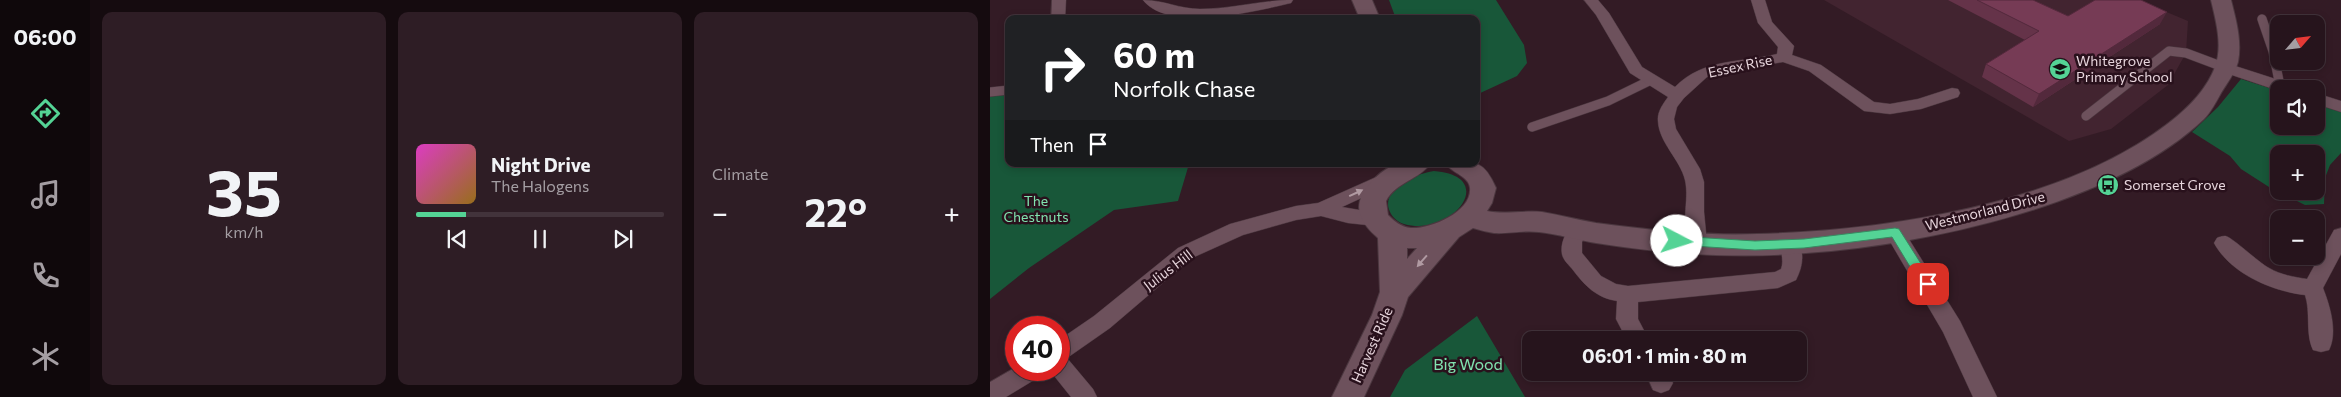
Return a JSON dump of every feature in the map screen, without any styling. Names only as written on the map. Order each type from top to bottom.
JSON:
[{"type":"street","points":[[1058,15],[1059,0]]},
{"type":"street","points":[[1150,0],[1160,7],[1194,15]]},
{"type":"street","points":[[1213,15],[1286,0]]},
{"type":"street","points":[[1362,0],[1368,15]]},
{"type":"street","points":[[1591,0],[1602,13],[1636,70],[1677,95]]},
{"type":"street","name":"Essex Rise","points":[[1697,243],[1694,212],[1695,182],[1689,163],[1671,140],[1665,120],[1669,105],[1677,95],[1689,81],[1704,72],[1744,64],[1764,64],[1784,57],[1786,46],[1765,23],[1758,0]]},
{"type":"street","name":"Westmorland Drive","points":[[1459,224],[1510,221],[1540,222],[1578,229],[1697,243],[1755,245],[1790,244],[1895,232],[1989,213],[2049,195],[2095,178],[2165,139],[2204,106],[2226,68],[2229,40],[2228,25],[2221,0]]},
{"type":"street","points":[[1784,57],[1815,68],[1870,107],[1890,109],[1920,104],[1952,93]]},
{"type":"street","points":[[2226,68],[2270,82]]},
{"type":"street","points":[[2325,101],[2341,106]]},
{"type":"street","name":"Westmorland Drive","points":[[1466,167],[1472,170],[1482,187],[1504,205],[1540,222]]},
{"type":"street","name":"Harvest Ride","points":[[1395,292],[1384,226],[1373,208],[1375,197],[1381,186],[1403,168]]},
{"type":"street","name":"Julius Hill","points":[[1070,344],[1102,322],[1185,253],[1237,229],[1296,213],[1321,209],[1403,168]]},
{"type":"street","name":"Harvest Ride","points":[[1348,397],[1388,315],[1395,292],[1480,202],[1482,187]]},
{"type":"street","name":"Julius Hill","points":[[1321,209],[1384,226]]},
{"type":"street","points":[[1384,226],[1419,238],[1459,224]]},
{"type":"street","points":[[1578,229],[1572,242],[1572,255],[1594,282],[1612,292],[1628,295],[1778,280],[1788,274],[1793,263],[1790,244]]},
{"type":"street","points":[[1895,232],[1952,327],[1983,396]]},
{"type":"street","points":[[2321,344],[2320,307],[2313,288],[2341,235]]},
{"type":"street","points":[[2224,243],[2245,265],[2268,278],[2290,286],[2313,288]]},
{"type":"street","points":[[1628,295],[1627,319],[1633,331]]},
{"type":"street","points":[[1070,378],[1085,397]]},
{"type":"street","points":[[990,394],[1012,381]]},
{"type":"lane","points":[[2262,19],[2282,80]]},
{"type":"lane","points":[[2086,116],[2169,51],[2186,53],[2226,68]]},
{"type":"lane","points":[[1532,126],[1568,116],[1632,91],[1652,80]]},
{"type":"lane","points":[[990,92],[1005,90]]},
{"type":"shaded area","name":"Whitegrove Primary School","points":[[1824,0],[2138,0],[2188,21],[2186,53],[2168,85],[2111,129],[2069,141]]},
{"type":"green space","points":[[1389,0],[1496,0],[1524,45],[1527,63],[1517,76],[1480,93],[1480,15],[1395,15]]},
{"type":"green space","points":[[2241,79],[2270,88],[2270,135],[2325,135],[2325,107],[2341,112],[2341,153],[2330,165],[2325,178],[2325,145],[2270,145],[2270,188],[2241,169],[2230,156],[2192,132],[2218,107]]},
{"type":"green space","name":"The Chestnuts","points":[[1005,88],[1005,167],[1188,167],[1178,201],[1114,210],[1029,268],[990,299],[990,89]]},
{"type":"green space","points":[[1434,171],[1454,175],[1464,183],[1466,194],[1462,205],[1452,215],[1438,222],[1422,226],[1404,224],[1394,218],[1388,204],[1395,190],[1418,175]]},
{"type":"green space","points":[[2295,200],[2324,200],[2324,204],[2305,205]]},
{"type":"green space","name":"Big Wood","points":[[1477,316],[1525,397],[1390,397],[1405,370]]},
{"type":"building","points":[[1977,0],[2033,0],[2068,16],[2095,0],[2141,0],[2167,12],[2039,94],[1986,64],[2039,31]]},
{"type":"place","name":"Whitegrove Primary School","points":[[2060,69]]},
{"type":"place","name":"Somerset Grove","points":[[2108,185]]},
{"type":"route","points":[[1677,241],[1755,245],[1804,244],[1895,232],[1928,284]]}]
